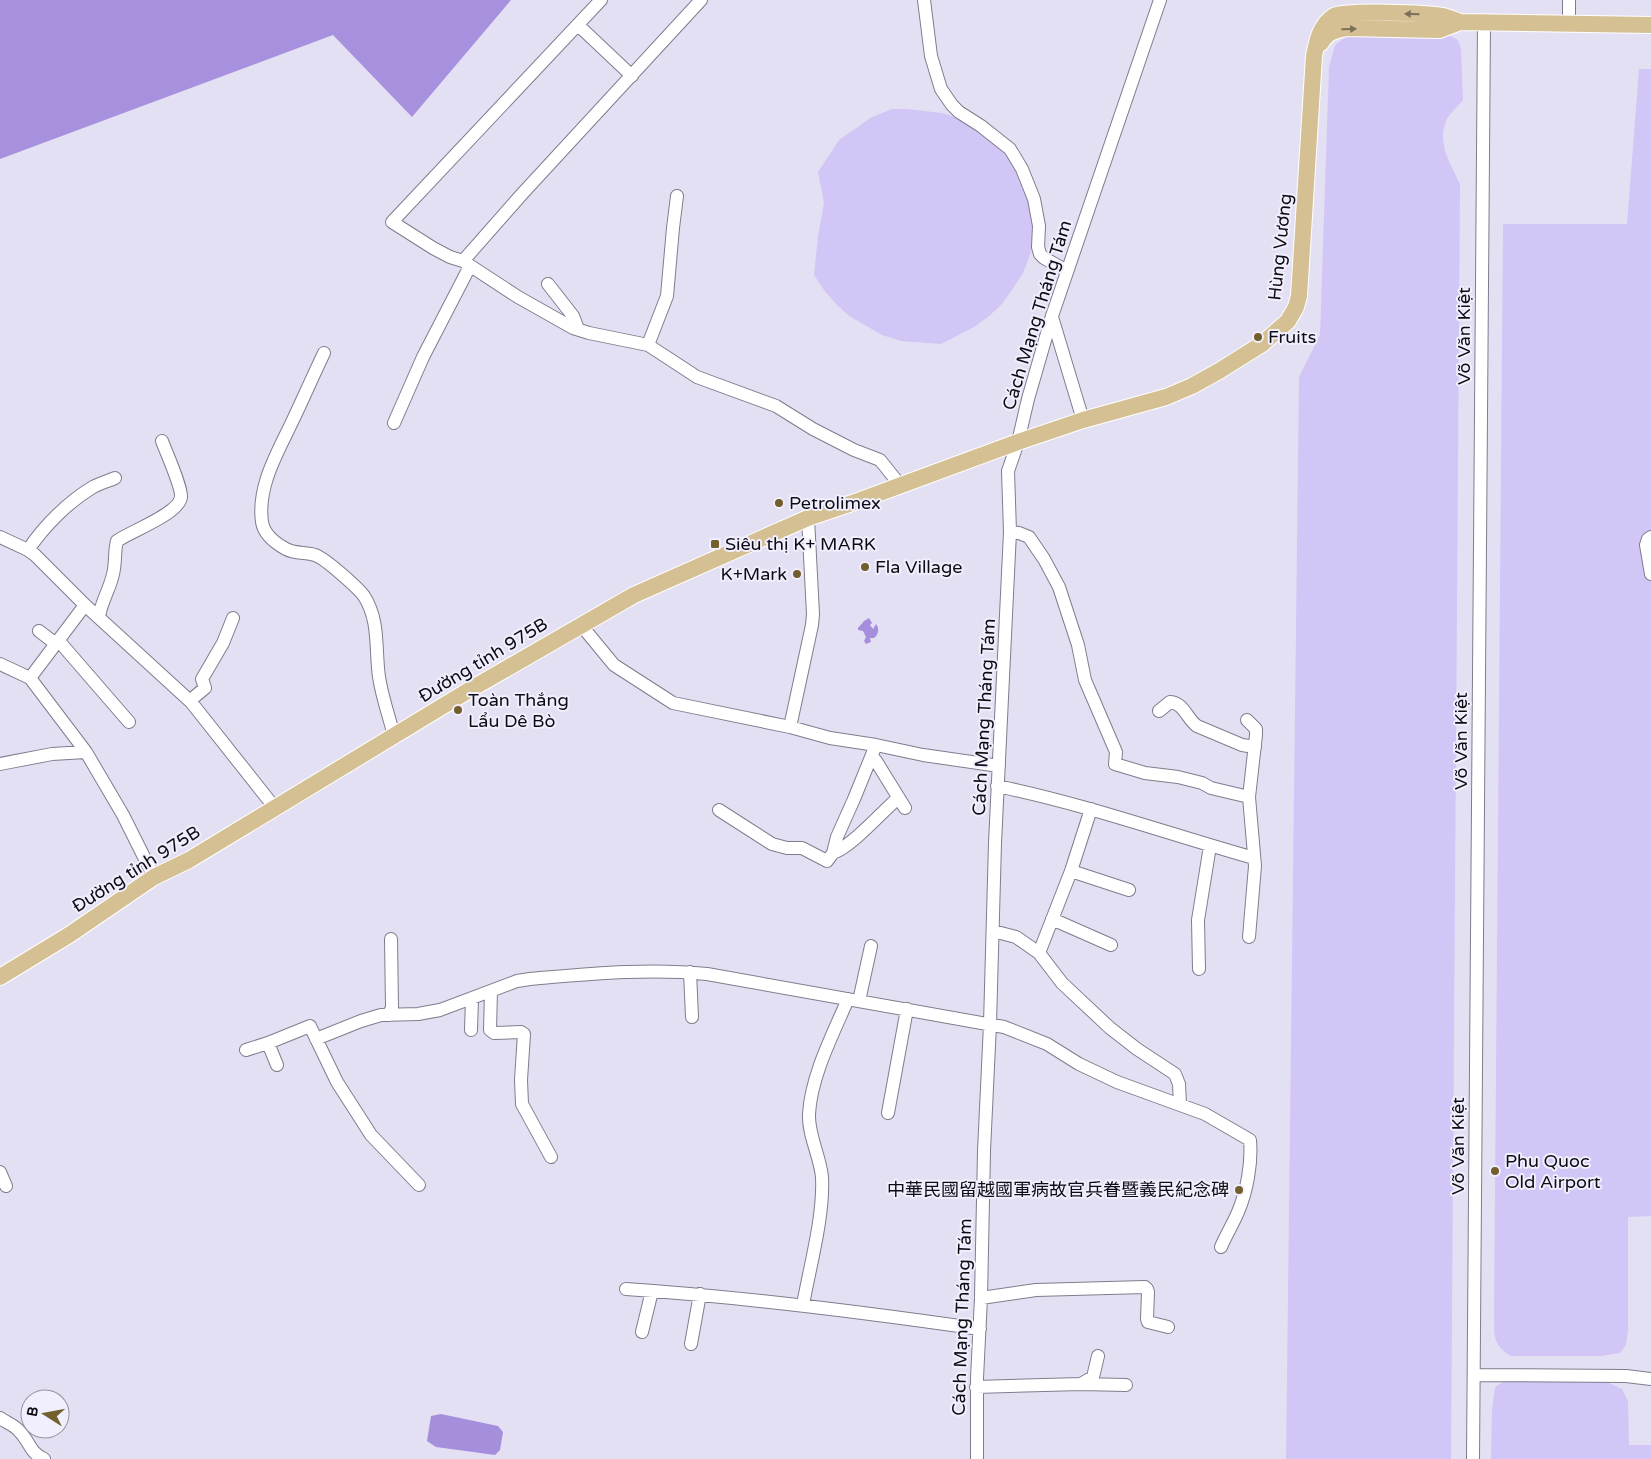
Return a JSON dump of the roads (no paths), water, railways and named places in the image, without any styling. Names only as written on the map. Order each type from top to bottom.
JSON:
[{"type":"main road","name":"Hùng Vương","points":[[1018,442],[1083,420],[1166,397],[1192,386],[1262,344],[1288,321],[1296,307],[1299,296],[1314,56],[1322,39],[1328,34],[1335,30],[1347,28],[1439,30],[1460,22],[1651,25]]},
{"type":"main road","name":"Đường tỉnh 975B","points":[[0,977],[69,935],[154,877],[189,860],[394,736],[634,595],[808,518],[1018,442]]},
{"type":"street","points":[[601,0],[392,222],[441,252],[467,263],[518,297],[578,330],[648,345],[697,376],[776,406],[813,429],[854,450],[880,460],[900,485]]},
{"type":"street","points":[[394,423],[467,263],[522,194],[701,0]]},
{"type":"street","points":[[924,0],[931,56],[941,89],[959,112],[1010,149],[1022,168],[1034,199],[1039,226],[1038,247],[1040,254],[1067,271]]},
{"type":"street","name":"Cách Mạng Tháng Tám","points":[[977,1459],[976,1387],[980,1329],[984,1151],[997,786],[1010,532],[1008,471],[1018,442],[1028,399],[1052,316],[1160,0]]},
{"type":"street","points":[[1569,0],[1569,24]]},
{"type":"street","name":"Võ Văn Kiệt","points":[[1474,1459],[1484,23]]},
{"type":"street","points":[[578,25],[632,76]]},
{"type":"street","points":[[648,345],[666,296],[677,196]]},
{"type":"street","points":[[548,284],[573,316],[578,330]]},
{"type":"street","points":[[1052,316],[1083,420]]},
{"type":"street","points":[[324,353],[273,460],[264,493],[262,523],[267,535],[274,542],[288,551],[323,558],[363,595],[375,624],[379,677],[394,736]]},
{"type":"street","points":[[98,617],[112,577],[117,542],[169,512],[178,504],[180,489],[162,440]]},
{"type":"street","points":[[28,550],[45,528],[76,500],[94,486],[116,478]]},
{"type":"street","points":[[790,727],[813,614],[808,518]]},
{"type":"street","points":[[1010,532],[1029,537],[1059,587],[1078,645],[1085,680],[1116,752],[1115,764],[1145,774],[1178,777],[1202,783],[1211,788],[1250,797]]},
{"type":"street","points":[[0,537],[35,555],[85,605],[191,702],[274,808]]},
{"type":"street","points":[[1651,537],[1646,545],[1651,574]]},
{"type":"street","points":[[30,678],[85,605]]},
{"type":"street","points":[[191,702],[205,688],[202,679],[223,643],[233,618]]},
{"type":"street","points":[[581,625],[614,665],[673,703],[790,727],[874,751],[923,755],[998,766]]},
{"type":"street","points":[[39,631],[57,642],[129,722]]},
{"type":"street","points":[[0,664],[30,678],[86,752],[123,815],[154,877]]},
{"type":"street","points":[[1158,711],[1170,702],[1175,702],[1192,723],[1197,726],[1242,745],[1255,747]]},
{"type":"street","points":[[1247,720],[1256,729],[1250,797],[1254,878],[1249,937]]},
{"type":"street","points":[[833,853],[843,848],[902,803],[876,761],[874,751]]},
{"type":"street","points":[[719,810],[772,844],[787,848],[802,848],[827,861],[833,853],[837,837],[874,751]]},
{"type":"street","points":[[0,764],[52,754],[86,752]]},
{"type":"street","points":[[997,786],[1091,809],[1254,858]]},
{"type":"street","points":[[1039,952],[1071,871],[1091,809]]},
{"type":"street","points":[[1199,969],[1198,920],[1210,846]]},
{"type":"street","points":[[1071,871],[1129,890]]},
{"type":"street","points":[[1052,920],[1111,945]]},
{"type":"street","points":[[993,931],[1016,937],[1039,952],[1062,983],[1110,1028],[1137,1049],[1175,1074],[1179,1084],[1180,1104]]},
{"type":"street","points":[[390,1014],[392,1008],[391,939]]},
{"type":"street","points":[[802,1304],[820,1216],[822,1178],[809,1114],[820,1064],[853,1000],[871,946]]},
{"type":"street","points":[[316,1039],[381,1015],[428,1013],[530,979],[635,971],[690,972],[1004,1027],[1047,1044],[1091,1071],[1205,1114],[1250,1140],[1246,1188],[1238,1213],[1221,1247]]},
{"type":"street","points":[[690,972],[692,1017]]},
{"type":"street","points":[[491,991],[490,1030],[494,1033],[522,1032],[524,1034],[521,1080],[522,1104],[550,1157]]},
{"type":"street","points":[[471,1030],[472,999]]},
{"type":"street","points":[[888,1113],[907,1009]]},
{"type":"street","points":[[246,1050],[268,1044],[310,1026],[337,1082],[371,1135],[419,1185]]},
{"type":"street","points":[[268,1044],[277,1065]]},
{"type":"street","points":[[0,1172],[6,1186]]},
{"type":"street","points":[[981,1298],[1036,1290],[1145,1287],[1148,1292],[1148,1322],[1168,1327]]},
{"type":"street","points":[[626,1289],[802,1304],[980,1329]]},
{"type":"street","points":[[642,1332],[652,1291]]},
{"type":"street","points":[[691,1344],[700,1294]]},
{"type":"street","points":[[1081,1384],[1093,1377],[1098,1356]]},
{"type":"street","points":[[1474,1374],[1626,1376],[1651,1379]]},
{"type":"street","points":[[976,1387],[1081,1384],[1126,1385]]},
{"type":"street","points":[[0,1418],[14,1426],[32,1451],[44,1459]]},
{"type":"place","name":"Fruits","points":[[1258,337]]},
{"type":"place","name":"Petrolimex","points":[[779,503]]},
{"type":"place","name":"Siêu thị K+ MARK","points":[[715,544]]},
{"type":"place","name":"Fla Village","points":[[865,567]]},
{"type":"place","name":"K+Mark","points":[[797,574]]},
{"type":"place","name":"Toàn Thắng Lẩu Dê Bò","points":[[458,710]]},
{"type":"place","name":"Phu Quoc Old Airport","points":[[1495,1171]]},
{"type":"place","name":"中華民國留越國軍病故官兵眷暨義民紀念碑","points":[[1239,1190]]}]
